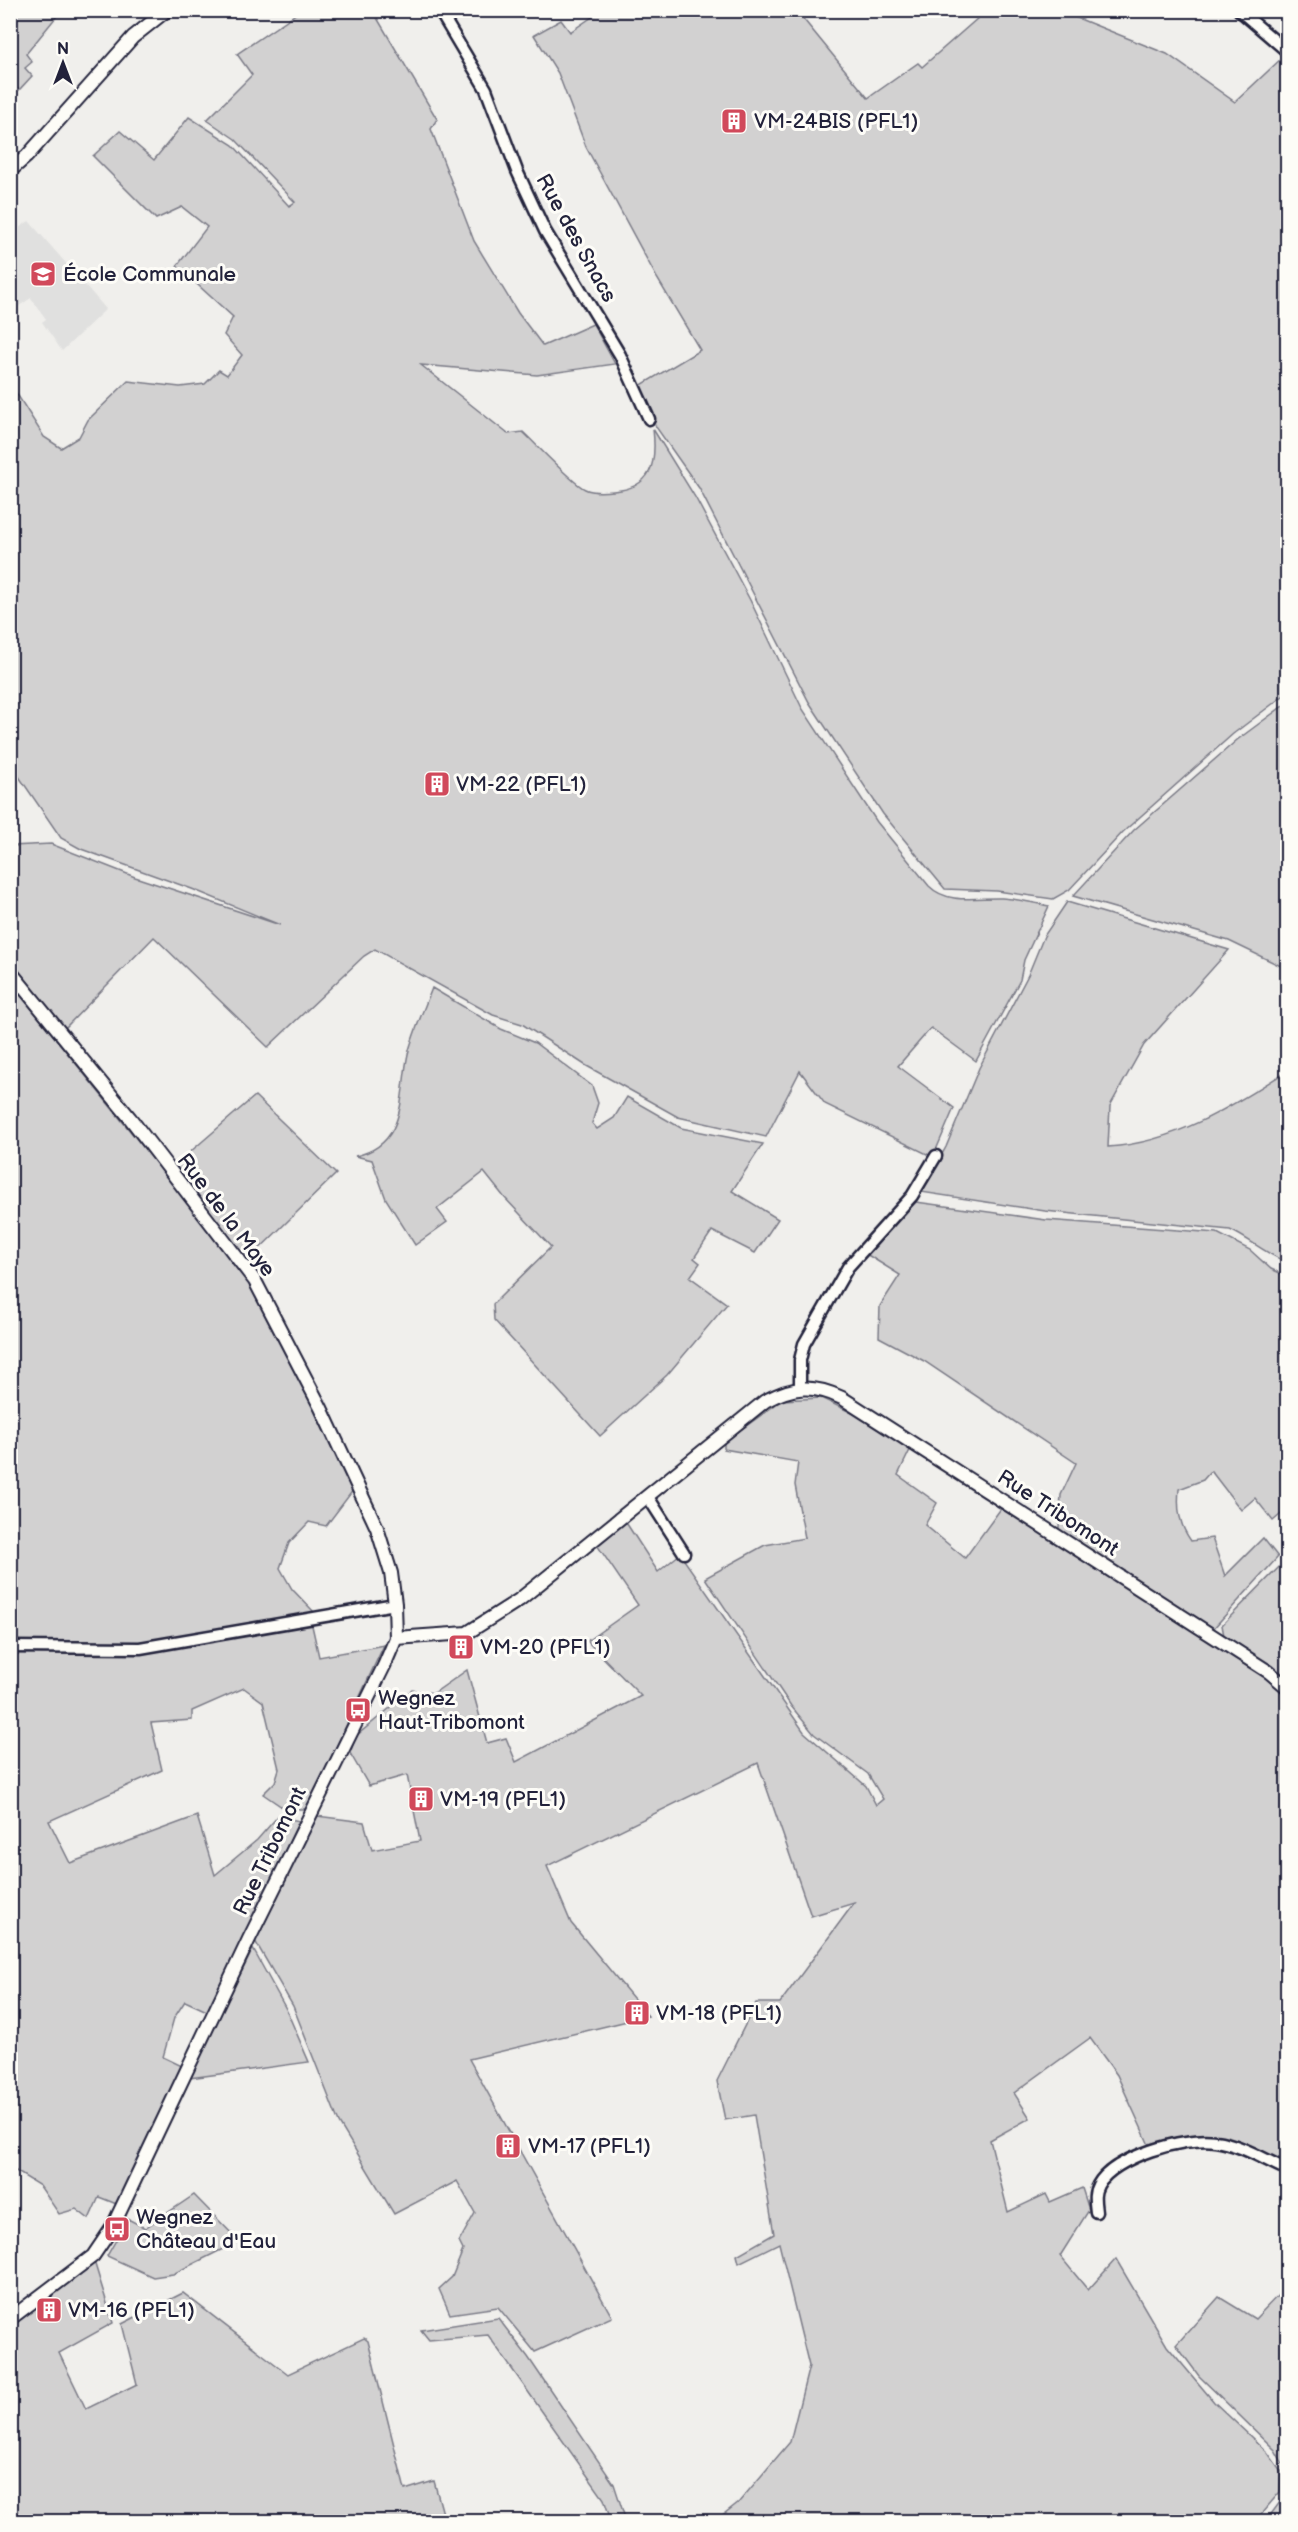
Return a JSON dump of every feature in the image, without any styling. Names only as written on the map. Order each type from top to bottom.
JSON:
[{"type":"street","points":[[10,171],[27,156],[133,38],[167,10]]},
{"type":"street","name":"Rue des Snacs","points":[[439,10],[486,89],[517,171],[545,231],[620,355],[649,419]]},
{"type":"street","points":[[1239,10],[1287,52]]},
{"type":"street","name":"Rue de la Maye","points":[[10,971],[130,1118],[255,1281],[321,1408],[368,1509],[388,1562],[395,1604],[396,1638]]},
{"type":"street","points":[[396,1638],[467,1633],[519,1600],[765,1401],[783,1391],[800,1387],[800,1360],[804,1344],[848,1267],[912,1196],[936,1156]]},
{"type":"street","name":"Rue Tribomont","points":[[800,1387],[825,1390],[842,1398],[1269,1672],[1287,1688]]},
{"type":"street","points":[[648,1497],[684,1553]]},
{"type":"street","points":[[10,1647],[140,1648],[395,1604]]},
{"type":"street","name":"Rue Tribomont","points":[[10,2319],[93,2256],[112,2228],[249,1938],[396,1638]]},
{"type":"street","points":[[1096,2212],[1094,2195],[1099,2183],[1108,2173],[1153,2150],[1180,2142],[1200,2140],[1222,2142],[1287,2170]]},
{"type":"shaded area","points":[[11,10],[61,11],[26,54],[32,62],[25,68],[32,76],[19,90],[14,84],[11,88]]},
{"type":"shaded area","points":[[300,11],[373,11],[437,119],[431,129],[474,241],[518,313],[543,346],[593,324],[615,364],[537,375],[421,365],[508,434],[523,432],[579,485],[595,492],[626,489],[644,479],[649,472],[654,453],[653,429],[695,497],[750,600],[802,708],[877,822],[929,886],[945,896],[954,898],[1008,899],[1049,906],[1024,960],[1020,980],[976,1061],[931,1028],[898,1066],[954,1108],[933,1157],[825,1104],[800,1071],[766,1137],[678,1117],[585,1065],[522,1024],[493,1015],[375,949],[364,956],[268,1047],[154,937],[64,1029],[11,961],[11,846],[51,844],[135,877],[280,925],[192,889],[81,849],[61,838],[11,765],[10,383],[44,437],[61,448],[79,437],[88,420],[128,381],[180,387],[205,384],[219,370],[227,375],[242,355],[224,335],[233,317],[177,266],[207,227],[182,207],[156,219],[93,156],[120,131],[154,160],[189,117],[233,145],[289,206],[295,202],[235,139],[207,120],[252,75],[237,54]]},
{"type":"shaded area","points":[[601,11],[804,11],[800,15],[868,98],[918,63],[922,67],[986,11],[1060,11],[1167,54],[1235,102],[1283,57],[1287,61],[1287,693],[1233,734],[1123,832],[1069,890],[1053,899],[997,891],[945,889],[883,814],[809,702],[699,488],[656,427],[638,387],[700,350],[657,278],[586,147],[558,73],[534,35],[561,20],[570,32]]},
{"type":"shaded area","name":"École Communale","points":[[29,221],[106,309],[62,351],[42,322],[46,319],[31,298],[16,308],[11,298],[11,229],[13,232]]},
{"type":"shaded area","points":[[1287,703],[1287,969],[1229,941],[1073,896],[1134,830],[1237,740]]},
{"type":"shaded area","points":[[1067,902],[1229,950],[1144,1045],[1110,1106],[1108,1147],[1156,1138],[1202,1121],[1287,1071],[1287,1262],[1230,1230],[1045,1211],[921,1192],[946,1147],[979,1068],[1028,975],[1044,936]]},
{"type":"shaded area","points":[[10,982],[239,1266],[267,1311],[354,1489],[326,1526],[309,1522],[289,1543],[280,1568],[292,1589],[315,1613],[150,1644],[11,1644]]},
{"type":"shaded area","points":[[432,988],[501,1029],[535,1043],[592,1086],[598,1103],[592,1123],[597,1129],[614,1118],[627,1097],[681,1128],[763,1144],[732,1191],[778,1219],[755,1253],[712,1231],[694,1258],[700,1263],[690,1277],[727,1304],[667,1375],[600,1436],[494,1320],[493,1304],[551,1247],[484,1172],[437,1209],[447,1222],[415,1245],[386,1199],[372,1160],[355,1156],[372,1150],[384,1141],[393,1129],[401,1101],[408,1054]]},
{"type":"shaded area","points":[[255,1096],[336,1174],[247,1261],[175,1165]]},
{"type":"shaded area","points":[[916,1202],[1046,1220],[1217,1233],[1250,1250],[1271,1269],[1287,1276],[1287,1509],[1273,1521],[1255,1498],[1241,1510],[1211,1471],[1203,1480],[1179,1489],[1178,1503],[1181,1522],[1187,1535],[1191,1541],[1212,1538],[1225,1576],[1263,1538],[1278,1557],[1212,1630],[1272,1678],[1287,1697],[1287,2164],[1244,2146],[1174,2139],[1149,2145],[1117,2075],[1090,2038],[1014,2093],[1030,2118],[990,2140],[1008,2212],[1046,2194],[1050,2202],[1082,2188],[1089,2210],[1060,2256],[1088,2290],[1116,2259],[1167,2346],[1214,2402],[1268,2453],[1281,2471],[1280,2492],[1255,2521],[715,2521],[739,2502],[790,2442],[809,2366],[779,2243],[739,2263],[737,2255],[774,2234],[754,2115],[725,2120],[717,2081],[756,2003],[780,2003],[854,1903],[811,1916],[758,1763],[547,1866],[571,1923],[648,2016],[469,2059],[612,2317],[535,2352],[498,2307],[450,2314],[439,2289],[452,2277],[463,2250],[459,2242],[475,2213],[457,2181],[394,2214],[339,2123],[293,2006],[255,1941],[317,1816],[364,1822],[372,1850],[420,1841],[407,1775],[369,1786],[350,1753],[356,1736],[412,1690],[434,1693],[467,1670],[487,1743],[506,1738],[516,1762],[641,1696],[587,1641],[638,1605],[597,1545],[625,1521],[658,1572],[680,1554],[804,1732],[866,1786],[876,1805],[883,1799],[868,1774],[814,1734],[791,1706],[705,1578],[765,1545],[805,1538],[795,1485],[798,1462],[724,1449],[724,1442],[782,1400],[821,1398],[871,1422],[911,1448],[898,1475],[937,1503],[925,1525],[965,1558],[1002,1507],[1058,1543],[1061,1495],[1076,1463],[924,1361],[879,1337],[880,1306],[900,1275],[866,1254]]},
{"type":"shaded area","points":[[1287,1559],[1287,1680],[1224,1636],[1222,1625]]},
{"type":"shaded area","points":[[311,1621],[319,1657],[384,1645],[307,1809],[285,1809],[263,1794],[275,1782],[279,1769],[263,1702],[244,1688],[192,1711],[192,1720],[151,1723],[162,1770],[49,1821],[70,1863],[197,1816],[215,1875],[257,1840],[278,1816],[299,1821],[209,2012],[185,2001],[174,2018],[163,2057],[182,2066],[119,2205],[99,2197],[89,2219],[76,2209],[59,2214],[40,2186],[11,2168],[11,1651],[146,1652]]},
{"type":"shaded area","points":[[253,1949],[286,2009],[309,2062],[189,2078]]},
{"type":"shaded area","points":[[194,2195],[239,2241],[173,2274],[153,2277],[107,2256],[128,2219],[145,2228]]},
{"type":"shaded area","points":[[94,2261],[113,2323],[59,2353],[86,2409],[137,2384],[122,2324],[183,2293],[288,2374],[364,2338],[368,2341],[405,2490],[434,2481],[445,2521],[11,2522],[11,2325]]},
{"type":"shaded area","points":[[1287,2286],[1287,2471],[1275,2450],[1199,2376],[1176,2345],[1219,2297],[1255,2319]]},
{"type":"shaded area","points":[[498,2318],[528,2357],[614,2484],[626,2521],[611,2521],[604,2499],[488,2335],[429,2340],[421,2330]]},
{"type":"shaded area","points":[[1287,2471],[1287,2521],[1266,2521],[1286,2494]]},
{"type":"place","name":"VM-24BIS (PFL1)","points":[[734,121]]},
{"type":"place","name":"École Communale","points":[[43,274]]},
{"type":"place","name":"VM-22 (PFL1)","points":[[437,784]]},
{"type":"place","name":"VM-20 (PFL1)","points":[[461,1647]]},
{"type":"place","name":"Wegnez Haut-Tribomont","points":[[358,1710]]},
{"type":"place","name":"VM-19 (PFL1)","points":[[421,1799]]},
{"type":"place","name":"VM-18 (PFL1)","points":[[637,2013]]},
{"type":"place","name":"VM-17 (PFL1)","points":[[508,2146]]},
{"type":"place","name":"Wegnez Château d'Eau","points":[[117,2229]]},
{"type":"place","name":"VM-16 (PFL1)","points":[[49,2310]]}]
